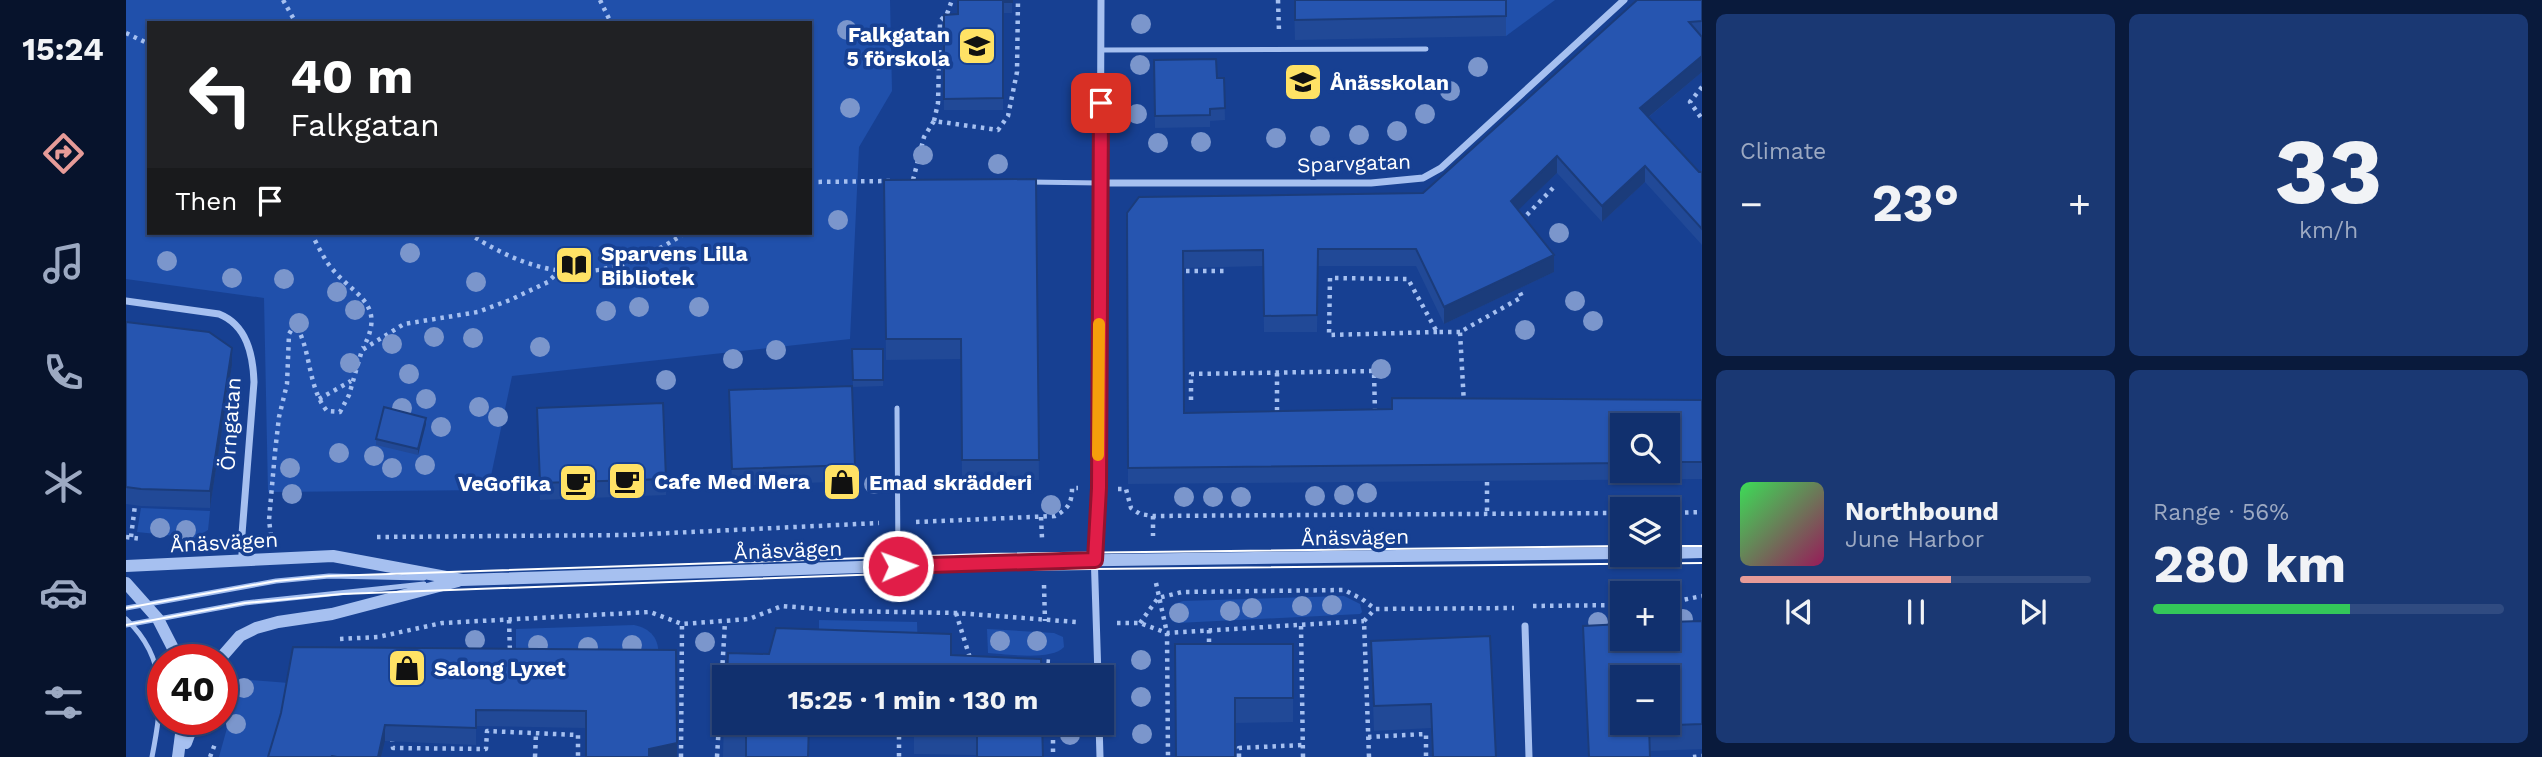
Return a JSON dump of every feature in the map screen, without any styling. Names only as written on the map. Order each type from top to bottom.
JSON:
[{"type":"street","points":[[1098,665],[1095,560],[1099,488],[1101,0]]},
{"type":"street","name":"Sparvgatan","points":[[1100,183],[1371,183],[1423,178],[1441,168],[1624,0]]},
{"type":"street","name":"Örngatan","points":[[126,301],[219,314],[232,319],[242,329],[253,364],[254,382],[242,561]]},
{"type":"street","points":[[1680,553],[1702,552]]},
{"type":"street","name":"Ånäsvägen","points":[[126,566],[333,556],[462,580],[1095,560],[1610,553]]},
{"type":"street","points":[[233,644],[240,636],[256,628],[332,614],[462,580]]},
{"type":"street","points":[[126,583],[158,619],[171,644]]},
{"type":"street","points":[[1525,626],[1529,757]]},
{"type":"street","points":[[180,757],[182,735]]},
{"type":"street","points":[[180,757],[189,735]]},
{"type":"street","points":[[1099,735],[1100,757]]},
{"type":"lane","points":[[1102,50],[1426,49]]},
{"type":"lane","points":[[1020,182],[1100,183]]},
{"type":"lane","points":[[897,408],[898,566]]},
{"type":"lane","points":[[126,608],[263,583],[329,576],[462,580]]},
{"type":"lane","points":[[129,625],[245,603],[462,580]]},
{"type":"lane","points":[[126,619],[146,641],[158,673],[160,715],[152,757]]},
{"type":"path","points":[[283,0],[295,21]]},
{"type":"path","points":[[600,0],[610,21]]},
{"type":"path","points":[[913,180],[924,136],[934,121],[940,21],[947,14],[952,0]]},
{"type":"path","points":[[934,121],[998,130],[1008,116],[1017,72],[1018,0]]},
{"type":"path","points":[[1278,0],[1279,49]]},
{"type":"path","points":[[126,33],[147,43]]},
{"type":"path","points":[[1702,87],[1690,102],[1702,119]]},
{"type":"path","points":[[812,182],[893,181]]},
{"type":"path","points":[[1516,226],[1553,188]]},
{"type":"path","points":[[271,536],[268,520],[279,417],[287,384],[289,334],[292,329],[299,331],[319,399],[327,411],[340,412],[349,396],[351,381],[371,333],[372,315],[365,298],[327,263],[312,235]]},
{"type":"path","points":[[471,235],[500,253],[558,272],[574,273],[606,269],[654,251],[682,235]]},
{"type":"path","points":[[1373,265],[1374,278]]},
{"type":"path","points":[[1186,271],[1224,271]]},
{"type":"path","points":[[362,350],[404,324],[478,312],[548,282],[558,272]]},
{"type":"path","points":[[1437,332],[1408,279],[1330,278],[1329,335],[1460,332],[1522,297],[1512,276]]},
{"type":"path","points":[[1460,332],[1464,405]]},
{"type":"path","points":[[1191,400],[1191,374],[1374,371],[1376,418]]},
{"type":"path","points":[[1277,373],[1277,419]]},
{"type":"path","points":[[319,399],[351,381]]},
{"type":"path","points":[[1451,404],[1476,405]]},
{"type":"path","points":[[1487,482],[1487,514]]},
{"type":"path","points":[[373,537],[628,535],[1055,516],[1066,510],[1072,488]]},
{"type":"path","points":[[1126,489],[1131,508],[1140,514],[1153,516],[1610,513]]},
{"type":"path","points":[[131,537],[135,505]]},
{"type":"path","points":[[1680,513],[1702,512]]},
{"type":"path","points":[[1153,516],[1157,598],[1167,633],[1168,757]]},
{"type":"path","points":[[242,534],[284,537]]},
{"type":"path","points":[[1140,623],[1157,598],[1182,592],[1344,590],[1375,609],[1610,605]]},
{"type":"path","points":[[1680,601],[1702,596]]},
{"type":"path","points":[[329,640],[378,637],[442,622],[650,612],[682,624],[725,622],[749,619],[782,606],[844,611],[956,613],[1045,621],[1140,623],[1167,633],[1364,621],[1375,609]]},
{"type":"path","points":[[956,613],[968,658],[980,658]]},
{"type":"path","points":[[509,620],[510,659]]},
{"type":"path","points":[[1364,621],[1369,757]]},
{"type":"path","points":[[717,757],[725,622]]},
{"type":"path","points":[[681,757],[682,624]]},
{"type":"path","points":[[1301,626],[1303,757]]},
{"type":"path","points":[[1209,630],[1209,651]]},
{"type":"path","points":[[378,637],[378,649]]},
{"type":"path","points":[[1288,659],[1301,658]]},
{"type":"path","points":[[1028,660],[1053,662],[1053,665]]},
{"type":"path","points":[[381,735],[392,735],[393,748],[478,749],[486,749],[487,732],[579,735],[578,757]]},
{"type":"path","points":[[535,757],[536,734]]},
{"type":"path","points":[[1368,737],[1426,734],[1426,757]]},
{"type":"path","points":[[1053,735],[1053,757]]},
{"type":"path","points":[[899,736],[900,757]]},
{"type":"path","points":[[1239,757],[1239,748],[1303,745]]},
{"type":"path","points":[[478,749],[478,757]]},
{"type":"path","points":[[1693,757],[1702,756]]},
{"type":"shaded area","points":[[126,0],[890,0],[892,91],[859,147],[850,339],[512,376],[488,490],[268,492],[264,298],[126,279]]},
{"type":"shaded area","points":[[1506,0],[1555,0],[1506,36]]},
{"type":"shaded area","points":[[141,508],[210,511],[208,530],[195,538],[137,532]]},
{"type":"shaded area","points":[[1344,596],[1360,604],[1360,614],[1177,623],[1172,621],[1169,613],[1174,604],[1183,601]]},
{"type":"shaded area","points":[[819,620],[917,622],[918,657],[819,654]]},
{"type":"shaded area","points":[[634,625],[653,635],[658,656],[516,665],[516,629]]},
{"type":"shaded area","points":[[987,629],[1054,633],[1063,637],[1064,647],[1050,654],[1039,655],[988,653]]},
{"type":"shaded area","points":[[251,680],[289,683],[273,757],[219,757],[225,735],[238,735],[239,685]]},
{"type":"building","points":[[958,0],[1012,0],[1003,2],[1003,98],[944,99],[944,15],[958,14]]},
{"type":"building","points":[[1295,0],[1506,0],[1506,16],[1295,20]]},
{"type":"building","points":[[1637,0],[1702,0],[1702,21],[1689,22],[1702,37],[1702,56],[1640,108],[1699,172],[1702,172],[1702,229],[1645,166],[1602,206],[1557,156],[1511,201],[1554,255],[1444,307],[1416,249],[1318,249],[1317,315],[1264,316],[1263,250],[1183,251],[1184,413],[1392,409],[1392,398],[1702,400],[1702,462],[1680,462],[1680,413],[1610,413],[1610,463],[1128,468],[1127,213],[1139,197],[1423,193]]},
{"type":"building","points":[[1216,59],[1217,78],[1224,78],[1225,108],[1210,109],[1210,115],[1155,116],[1154,60]]},
{"type":"building","points":[[1036,179],[1039,460],[962,460],[961,339],[886,339],[884,180]]},
{"type":"building","points":[[126,322],[209,332],[232,348],[210,491],[126,487]]},
{"type":"building","points":[[852,349],[883,349],[883,380],[853,380]]},
{"type":"building","points":[[852,386],[855,465],[732,469],[729,390]]},
{"type":"building","points":[[663,403],[666,479],[540,483],[537,408]]},
{"type":"building","points":[[384,407],[426,418],[418,449],[376,439]]},
{"type":"building","points":[[1702,621],[1702,724],[1680,725],[1680,665],[1610,665],[1610,735],[1649,735],[1650,757],[1589,757],[1583,626],[1610,625],[1610,651],[1680,651],[1680,622]]},
{"type":"building","points":[[776,628],[951,634],[951,655],[1041,659],[1041,665],[728,665],[728,653],[769,654]]},
{"type":"building","points":[[1490,636],[1496,757],[1433,757],[1431,704],[1374,706],[1371,641]]},
{"type":"building","points":[[1175,644],[1293,644],[1293,698],[1235,698],[1235,757],[1176,757]]},
{"type":"building","points":[[293,647],[676,650],[677,743],[649,749],[649,757],[586,757],[586,711],[476,710],[476,728],[385,725],[378,757],[268,757],[281,713]]},
{"type":"building","points":[[746,735],[809,735],[808,757],[746,757]]},
{"type":"building","points":[[977,735],[1042,735],[1043,757],[977,757]]},
{"type":"tram line","points":[[126,608],[276,581],[329,576],[984,554],[1610,546]]},
{"type":"tram line","points":[[1680,546],[1702,546]]},
{"type":"tram line","points":[[126,625],[245,603],[342,594],[993,570],[1702,563]]},
{"type":"slow traffic","points":[[1098,455],[1099,324]]},
{"type":"place","name":"Falkgatan 5 förskola","points":[[977,46]]},
{"type":"place","name":"Ånässkolan","points":[[1303,82]]},
{"type":"place","name":"Sparvens Lilla Bibliotek","points":[[574,265]]},
{"type":"place","name":"Cafe Med Mera","points":[[627,481]]},
{"type":"place","name":"Emad skrädderi","points":[[842,482]]},
{"type":"place","name":"VeGofika","points":[[578,483]]},
{"type":"place","name":"Salong Lyxet","points":[[407,668]]},
{"type":"route","points":[[898,566],[1095,560],[1099,488],[1101,103]]}]
